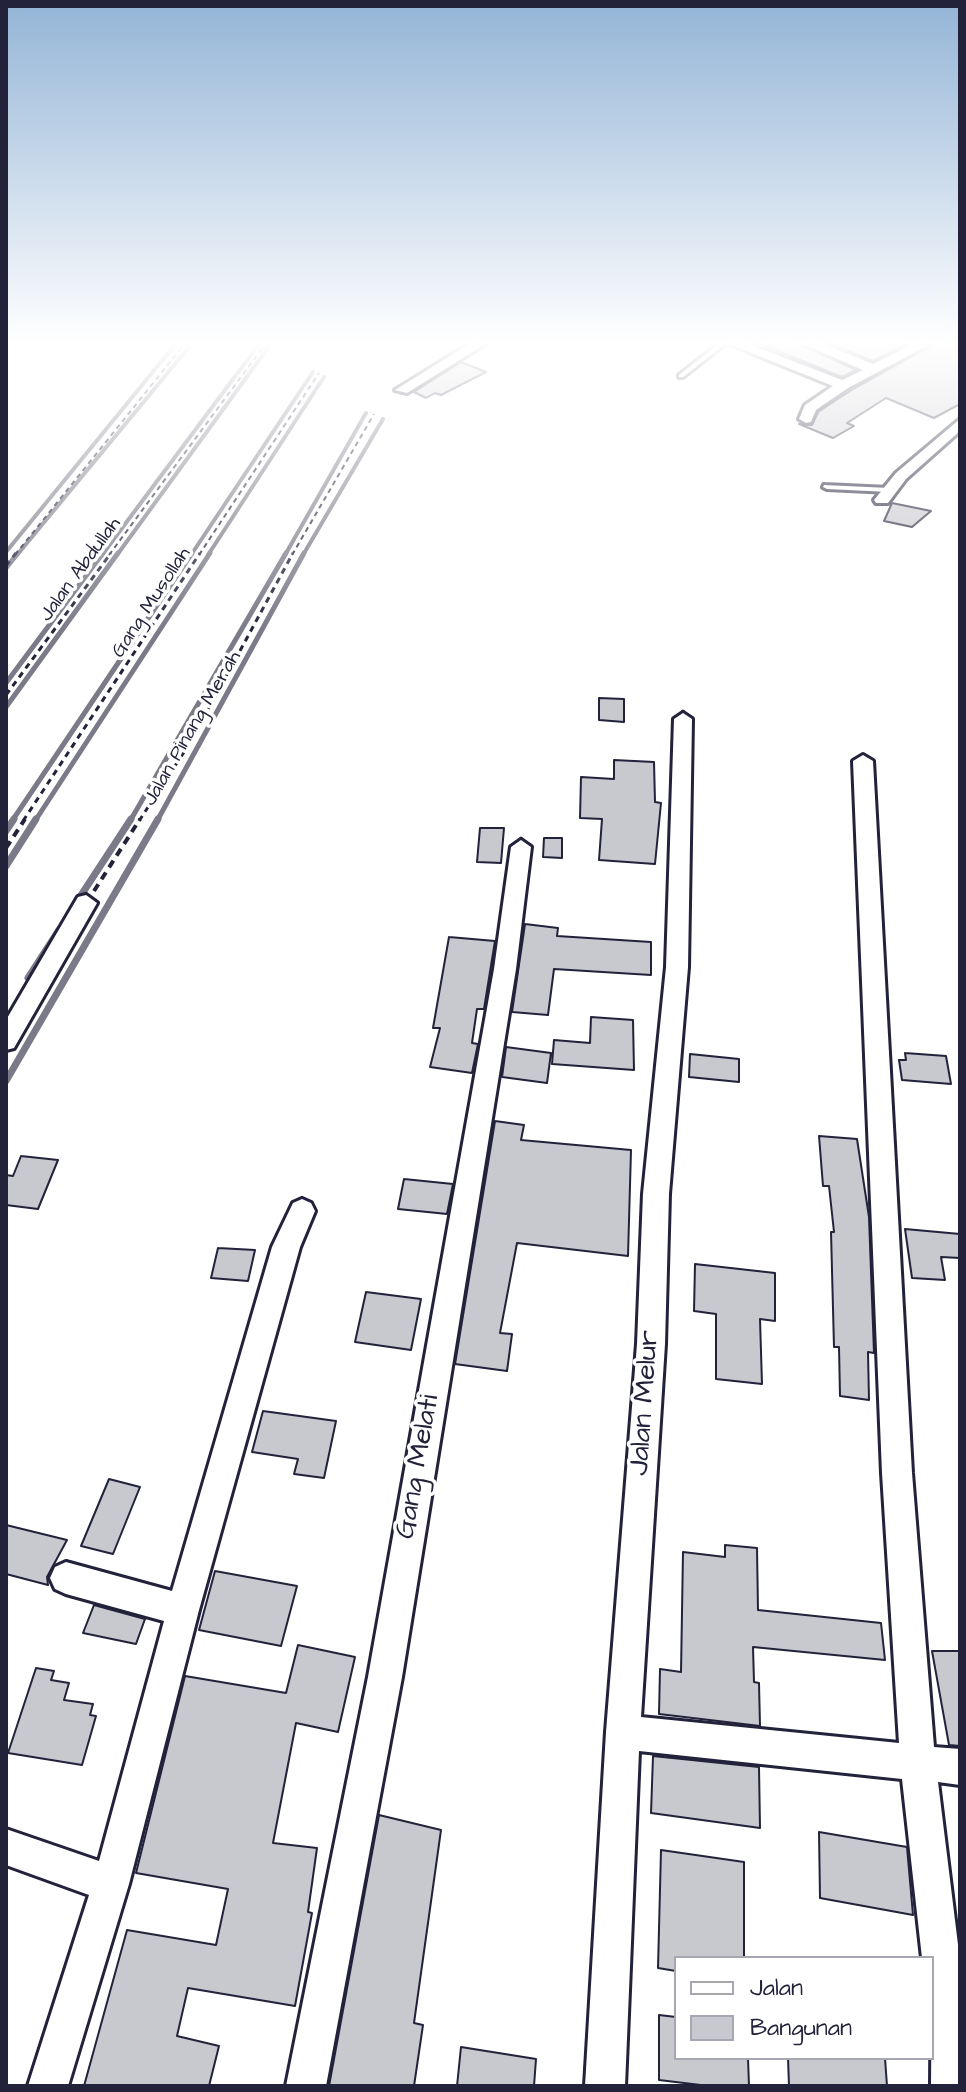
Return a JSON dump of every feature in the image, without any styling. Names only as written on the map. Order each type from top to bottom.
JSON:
[{"type":"street","points":[[885,495],[944,439]]},
{"type":"street","name":"Jalan Melur","points":[[605,2086],[623,1732],[651,1344],[656,1194],[677,967],[683,719]]},
{"type":"street","points":[[863,761],[897,1473],[918,1763],[947,2013],[951,2086]]},
{"type":"street","name":"Gang Melati","points":[[306,2086],[385,1677],[412,1503],[505,969],[521,847]]},
{"type":"street","points":[[6,1041],[86,903]]},
{"type":"street","points":[[48,2086],[111,1884],[183,1610],[286,1247],[302,1211]]},
{"type":"street","points":[[66,1578],[183,1610]]},
{"type":"street","points":[[623,1732],[960,1767]]},
{"type":"street","points":[[6,1847],[111,1884]]},
{"type":"lane","points":[[827,487],[885,495]]},
{"type":"path","points":[[6,566],[108,439]]},
{"type":"path","name":"Jalan Abdullah","points":[[6,695],[196,439]]},
{"type":"path","name":"Gang Musollah","points":[[6,848],[276,439]]},
{"type":"path","name":"Jalan Pinang Merah","points":[[86,903],[190,743],[266,599],[360,439]]},
{"type":"building","points":[[892,503],[931,511],[912,527],[884,521]]},
{"type":"building","points":[[599,698],[624,699],[624,722],[599,720]]},
{"type":"building","points":[[614,760],[654,762],[655,802],[661,803],[655,864],[599,860],[602,819],[580,818],[581,777],[614,779]]},
{"type":"building","points":[[480,828],[504,828],[501,863],[477,862]]},
{"type":"building","points":[[544,838],[562,838],[562,858],[543,857]]},
{"type":"building","points":[[525,924],[558,928],[557,936],[651,942],[651,975],[554,969],[548,1015],[512,1012]]},
{"type":"building","points":[[449,937],[495,941],[484,1009],[477,1009],[472,1043],[478,1044],[472,1073],[430,1067],[440,1028],[433,1028]]},
{"type":"building","points":[[591,1017],[633,1020],[634,1070],[552,1064],[554,1040],[590,1043]]},
{"type":"building","points":[[506,1047],[551,1053],[547,1083],[502,1077]]},
{"type":"building","points":[[905,1053],[946,1056],[951,1084],[902,1080],[899,1060],[906,1060]]},
{"type":"building","points":[[690,1054],[739,1059],[739,1082],[689,1077]]},
{"type":"building","points":[[495,1121],[524,1125],[521,1140],[631,1150],[628,1256],[517,1243],[500,1333],[512,1334],[507,1371],[455,1364]]},
{"type":"building","points":[[819,1136],[857,1139],[869,1217],[874,1353],[868,1352],[869,1400],[840,1396],[839,1347],[834,1347],[831,1232],[834,1232],[829,1186],[823,1186]]},
{"type":"building","points":[[21,1156],[58,1160],[38,1209],[6,1205],[6,1175],[13,1176]]},
{"type":"building","points":[[404,1179],[453,1184],[447,1214],[398,1209]]},
{"type":"building","points":[[905,1229],[960,1234],[960,1258],[941,1257],[945,1280],[912,1278]]},
{"type":"building","points":[[218,1248],[255,1250],[248,1281],[211,1278]]},
{"type":"building","points":[[695,1264],[775,1273],[775,1321],[760,1319],[762,1384],[716,1379],[716,1314],[694,1311]]},
{"type":"building","points":[[366,1292],[421,1299],[411,1350],[355,1342]]},
{"type":"building","points":[[263,1411],[336,1421],[324,1478],[294,1474],[298,1459],[252,1452]]},
{"type":"building","points":[[109,1479],[140,1487],[113,1554],[81,1546]]},
{"type":"building","points":[[6,1525],[67,1540],[47,1577],[48,1585],[6,1574]]},
{"type":"building","points":[[725,1545],[757,1548],[758,1610],[881,1623],[885,1660],[753,1647],[754,1682],[759,1683],[760,1726],[659,1714],[660,1669],[681,1672],[683,1552],[725,1557]]},
{"type":"building","points":[[215,1571],[297,1586],[281,1646],[199,1630]]},
{"type":"building","points":[[94,1605],[145,1619],[136,1644],[83,1633]]},
{"type":"building","points":[[298,1645],[355,1657],[338,1732],[296,1723],[273,1843],[317,1848],[308,1912],[312,1913],[295,2006],[188,1988],[177,2036],[219,2046],[209,2086],[84,2086],[127,1930],[216,1945],[228,1889],[136,1873],[185,1676],[286,1693]]},
{"type":"building","points":[[932,1651],[960,1651],[960,1746],[949,1745]]},
{"type":"building","points":[[36,1668],[54,1671],[51,1680],[69,1683],[64,1700],[93,1704],[90,1715],[96,1716],[82,1765],[8,1753]]},
{"type":"building","points":[[653,1756],[759,1767],[760,1828],[651,1813]]},
{"type":"building","points":[[379,1815],[441,1830],[414,2023],[423,2025],[414,2086],[329,2086]]},
{"type":"building","points":[[819,1832],[907,1847],[913,1915],[820,1898]]},
{"type":"building","points":[[661,1850],[744,1862],[744,1956],[674,1956],[674,1971],[658,1968]]},
{"type":"building","points":[[659,2015],[674,2017],[674,2060],[748,2060],[749,2086],[709,2086],[659,2080]]},
{"type":"building","points":[[461,2047],[536,2059],[534,2086],[457,2086]]},
{"type":"building","points":[[788,2060],[885,2060],[887,2086],[789,2086]]},
{"type":"waterway","points":[[6,552],[98,439]]},
{"type":"waterway","points":[[17,555],[113,439]]},
{"type":"waterway","points":[[102,555],[189,439]]},
{"type":"waterway","points":[[117,555],[202,439]]},
{"type":"waterway","points":[[191,555],[269,439]]},
{"type":"waterway","points":[[208,555],[284,439]]},
{"type":"waterway","points":[[285,555],[351,439]]},
{"type":"waterway","points":[[303,555],[371,439]]},
{"type":"waterway","points":[[6,568],[18,553]]},
{"type":"waterway","points":[[6,683],[103,553]]},
{"type":"waterway","points":[[6,707],[118,553]]},
{"type":"waterway","points":[[12,821],[192,553]]},
{"type":"waterway","points":[[35,821],[210,553]]},
{"type":"waterway","points":[[130,821],[286,553]]},
{"type":"waterway","points":[[157,821],[304,553]]},
{"type":"waterway","points":[[6,831],[14,819]]},
{"type":"waterway","points":[[6,866],[36,819]]},
{"type":"waterway","points":[[76,903],[131,819]]},
{"type":"waterway","points":[[6,1081],[158,819]]},
{"type":"waterway","points":[[28,978],[59,930]]}]
